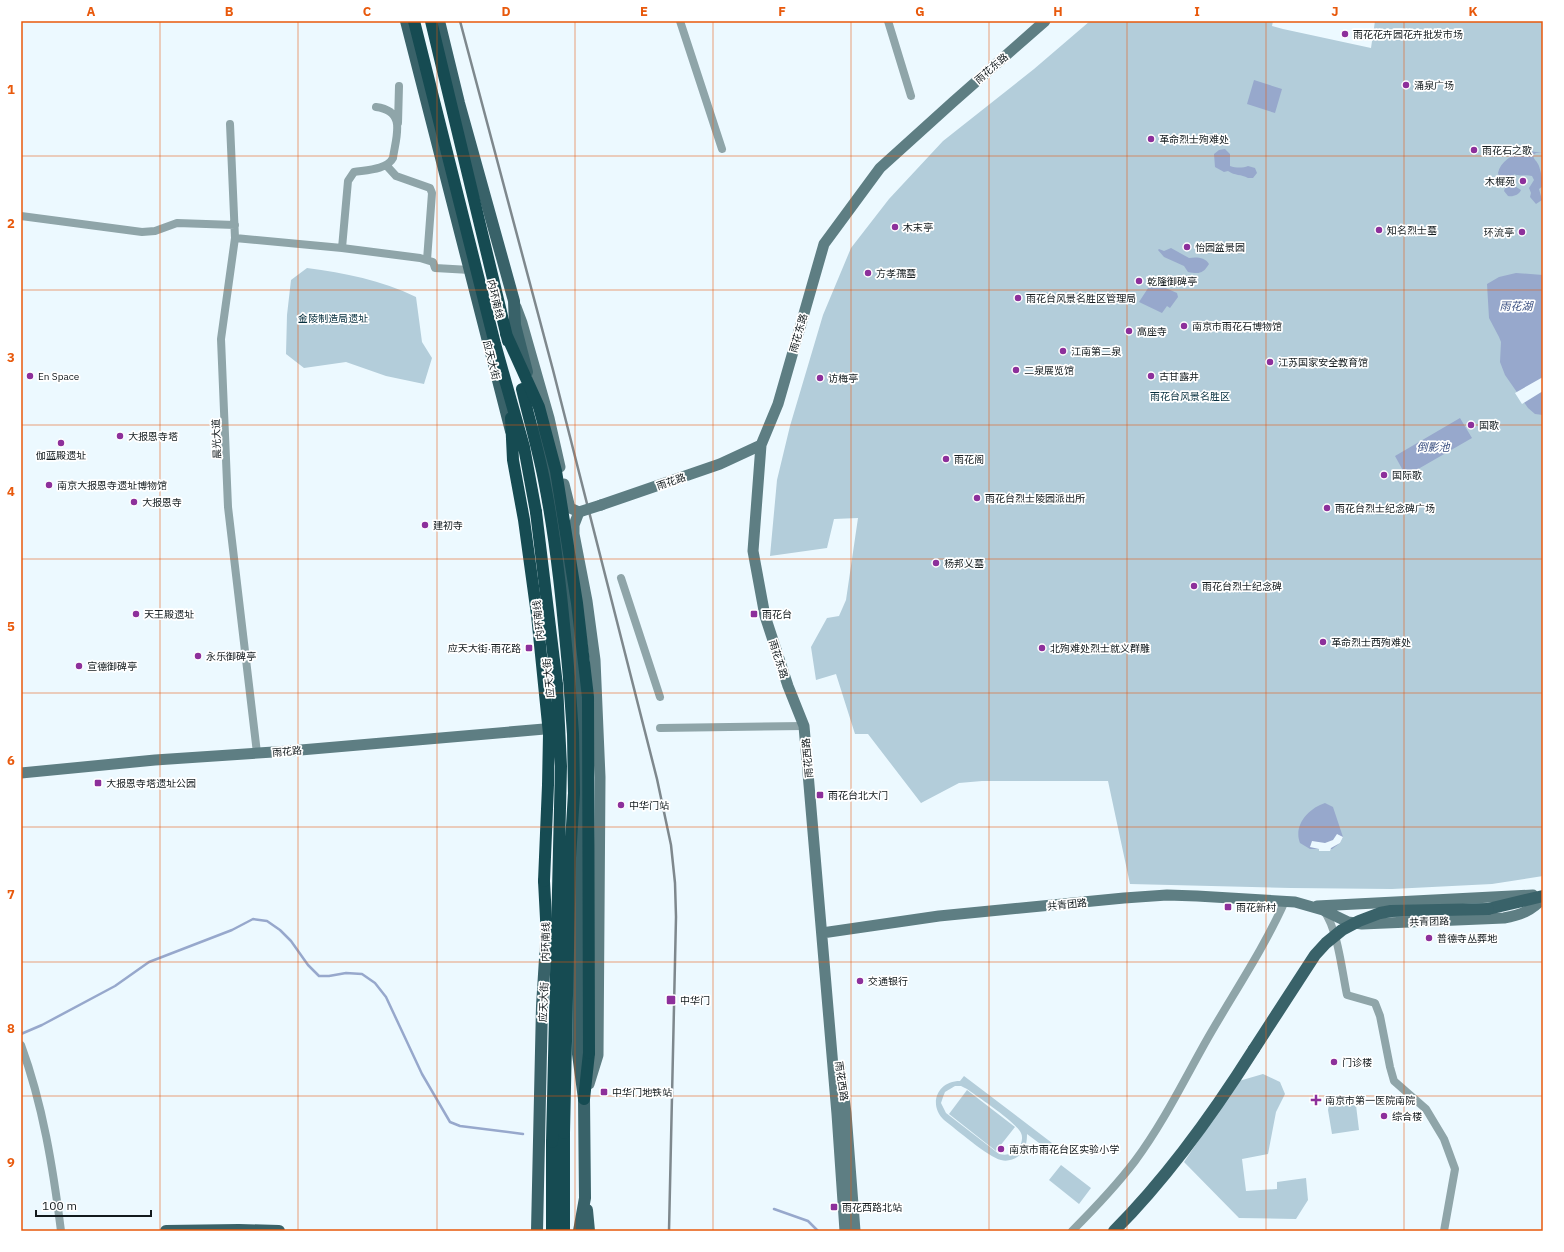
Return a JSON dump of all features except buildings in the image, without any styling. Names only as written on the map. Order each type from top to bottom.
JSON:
[{"type":"highway","name":"内环南线","points":[[414,21],[495,344],[524,447],[536,512],[557,685],[561,766],[552,1134],[552,1231]]},
{"type":"highway","name":"内环南线","points":[[431,21],[506,334],[522,389],[544,481],[555,547],[563,616],[573,734],[574,793],[570,882],[564,1231]]},
{"type":"highway","points":[[506,334],[539,407],[556,471],[576,596],[588,697],[589,1053],[584,1099]]},
{"type":"highway","points":[[511,401],[513,460],[524,520],[549,734],[544,881],[547,938]]},
{"type":"main road","name":"应天大街","points":[[406,21],[520,468],[542,610],[547,676],[554,727],[547,938],[542,1006],[537,1231]]},
{"type":"main road","points":[[438,21],[459,103],[514,301],[515,325],[534,402],[558,518],[581,693],[582,729],[578,1054],[584,1099],[586,1198],[589,1231]]},
{"type":"main road","points":[[470,270],[503,260]]},
{"type":"main road","points":[[1114,1231],[1143,1200],[1224,1097],[1315,955],[1326,943],[1342,930],[1370,916],[1391,911],[1488,909],[1543,896]]},
{"type":"main road","points":[[579,1231],[586,1198]]},
{"type":"main road","points":[[166,1231],[279,1231]]},
{"type":"street","points":[[680,21],[722,149]]},
{"type":"street","points":[[888,21],[911,96]]},
{"type":"street","name":"雨花东路","points":[[804,726],[788,686],[765,616],[752,551],[761,445],[778,404],[824,244],[880,168],[1045,21]]},
{"type":"street","points":[[342,248],[348,181],[354,172],[386,165],[391,162],[393,158],[398,124],[399,86]]},
{"type":"street","points":[[376,107],[385,108],[395,117],[398,124]]},
{"type":"street","name":"晨光大道","points":[[230,124],[235,238],[221,339],[228,507],[257,753]]},
{"type":"street","points":[[386,165],[396,176],[430,188],[432,193],[427,260]]},
{"type":"street","points":[[21,216],[142,232],[155,231],[177,223],[235,225]]},
{"type":"street","points":[[235,238],[342,248],[427,260],[433,262],[436,268],[470,270]]},
{"type":"street","points":[[514,301],[522,323],[549,418],[558,454],[566,498],[570,508],[579,512],[574,525],[574,534],[587,601],[595,660],[600,777],[598,1055],[584,1099]]},
{"type":"street","name":"雨花路","points":[[579,512],[720,464],[761,445]]},
{"type":"street","points":[[621,578],[660,698]]},
{"type":"street","points":[[582,729],[609,718]]},
{"type":"street","points":[[660,728],[804,726]]},
{"type":"street","name":"雨花西路","points":[[804,726],[845,1231]]},
{"type":"street","name":"雨花路","points":[[21,773],[156,760],[257,753],[554,727],[582,729]]},
{"type":"street","name":"共青团路","points":[[822,933],[939,916],[1167,895],[1286,901],[1312,906],[1356,924],[1491,919],[1504,918],[1526,912],[1536,906],[1543,896]]},
{"type":"street","name":"共青团路","points":[[1312,906],[1398,901],[1543,896]]},
{"type":"street","points":[[1072,1231],[1118,1183],[1158,1127],[1209,1036],[1271,932],[1286,901]]},
{"type":"street","points":[[1323,910],[1329,920],[1333,932],[1348,996],[1375,1003],[1380,1016],[1394,1081],[1426,1109],[1444,1139],[1455,1170],[1444,1231]]},
{"type":"street","name":"雨花西路","points":[[822,933],[846,1113],[855,1231]]},
{"type":"street","points":[[21,1045],[39,1101],[55,1182],[61,1231]]},
{"type":"green space","name":"雨花台风景名胜区","points":[[1090,21],[1273,21],[1272,26],[1371,48],[1375,21],[1543,21],[1543,876],[1492,884],[1392,889],[1130,884],[1108,781],[982,781],[959,783],[921,803],[868,734],[855,734],[836,674],[816,680],[811,647],[827,618],[839,616],[846,600],[858,518],[834,519],[827,548],[770,556],[777,480],[790,426],[823,315],[851,248],[889,199],[943,141],[1034,69]]},
{"type":"green space","name":"金陵制造局遗址","points":[[307,268],[363,278],[390,286],[416,297],[422,342],[432,358],[424,384],[386,376],[346,362],[304,368],[286,354],[287,315],[291,280]]},
{"type":"green space","points":[[1263,1074],[1280,1082],[1285,1094],[1276,1112],[1268,1154],[1242,1159],[1246,1191],[1277,1189],[1277,1182],[1306,1178],[1308,1200],[1296,1219],[1239,1218],[1184,1162],[1239,1081]]},
{"type":"green space","points":[[964,1076],[1052,1143],[1047,1149],[1027,1134],[1024,1149],[1021,1154],[1014,1159],[1004,1161],[988,1154],[944,1120],[939,1114],[936,1101],[937,1095],[946,1085],[952,1082],[960,1081]],"holes":[[[955,1086],[961,1086],[996,1110],[1018,1128],[1022,1138],[1020,1146],[1015,1152],[1005,1155],[999,1154],[946,1113],[941,1103],[945,1092]]]},
{"type":"green space","points":[[967,1090],[1015,1127],[996,1151],[949,1114]]},
{"type":"green space","points":[[1355,1097],[1359,1130],[1332,1134],[1328,1110],[1331,1101]]},
{"type":"green space","points":[[1061,1165],[1091,1188],[1079,1204],[1049,1180]]},
{"type":"water","points":[[1254,80],[1282,89],[1275,113],[1247,104]]},
{"type":"water","points":[[1225,149],[1230,154],[1230,166],[1239,168],[1248,166],[1255,168],[1257,173],[1253,178],[1233,174],[1228,171],[1224,172],[1215,167],[1214,154],[1219,150]]},
{"type":"water","points":[[1523,150],[1542,153],[1536,153],[1533,155],[1540,168],[1543,184],[1543,186],[1539,189],[1542,200],[1536,204],[1530,197],[1531,193],[1529,188],[1534,180],[1532,176],[1514,174],[1512,183],[1521,190],[1514,196],[1508,196],[1504,191],[1508,179],[1506,177],[1499,176],[1498,173],[1504,162],[1511,156]]},
{"type":"water","points":[[1171,248],[1189,258],[1203,259],[1209,264],[1203,271],[1195,273],[1188,272],[1184,266],[1164,257],[1158,250],[1164,251]]},
{"type":"water","name":"雨花湖","points":[[1516,273],[1543,275],[1543,415],[1535,414],[1528,408],[1505,375],[1500,362],[1501,342],[1489,318],[1487,284],[1499,277]]},
{"type":"water","points":[[1152,282],[1177,293],[1178,297],[1170,308],[1167,306],[1162,313],[1139,302]]},
{"type":"water","name":"倒影池","points":[[1460,418],[1472,438],[1406,476],[1395,456]]},
{"type":"water","points":[[1325,803],[1333,807],[1343,837],[1340,843],[1332,849],[1310,849],[1300,843],[1298,836],[1299,830],[1308,813],[1319,805]]},
{"type":"pier","points":[[1543,377],[1543,391],[1522,404],[1515,393]]},
{"type":"pier","points":[[1337,834],[1343,837],[1340,843],[1331,848],[1330,851],[1319,851],[1319,849],[1310,847],[1312,841],[1325,843],[1333,840]]},
{"type":"waterway","points":[[21,1034],[42,1025],[115,986],[149,962],[232,930],[253,919],[267,921],[280,930],[291,941],[308,965],[319,976],[346,973],[362,974],[375,983],[386,997],[422,1074],[450,1122],[460,1126],[523,1134]]},
{"type":"waterway","points":[[774,1209],[808,1221],[818,1231]]},
{"type":"railway","points":[[460,21],[553,370],[657,779],[671,845],[675,883],[676,917],[669,1231]]},
{"type":"place","name":"雨花花卉园花卉批发市场","points":[[1345,34]]},
{"type":"place","name":"涌泉广场","points":[[1406,85]]},
{"type":"place","name":"革命烈士殉难处","points":[[1151,139]]},
{"type":"place","name":"雨花石之歌","points":[[1474,150]]},
{"type":"place","name":"木樨苑","points":[[1523,181]]},
{"type":"place","name":"木末亭","points":[[895,227]]},
{"type":"place","name":"知名烈士墓","points":[[1379,230]]},
{"type":"place","name":"环流亭","points":[[1522,232]]},
{"type":"place","name":"怡园盆景园","points":[[1187,247]]},
{"type":"place","name":"方孝孺墓","points":[[868,273]]},
{"type":"place","name":"乾隆御碑亭","points":[[1139,281]]},
{"type":"place","name":"雨花台风景名胜区管理局","points":[[1018,298]]},
{"type":"place","name":"南京市雨花石博物馆","points":[[1184,326]]},
{"type":"place","name":"高座寺","points":[[1129,331]]},
{"type":"place","name":"江南第二泉","points":[[1063,351]]},
{"type":"place","name":"江苏国家安全教育馆","points":[[1270,362]]},
{"type":"place","name":"二泉展览馆","points":[[1016,370]]},
{"type":"place","name":"En Space","points":[[30,376]]},
{"type":"place","name":"古甘露井","points":[[1151,376]]},
{"type":"place","name":"访梅亭","points":[[820,378]]},
{"type":"place","name":"国歌","points":[[1471,425]]},
{"type":"place","name":"大报恩寺塔","points":[[120,436]]},
{"type":"place","name":"伽蓝殿遗址","points":[[61,443]]},
{"type":"place","name":"雨花阁","points":[[946,459]]},
{"type":"place","name":"国际歌","points":[[1384,475]]},
{"type":"place","name":"南京大报恩寺遗址博物馆","points":[[49,485]]},
{"type":"place","name":"雨花台烈士陵园派出所","points":[[977,498]]},
{"type":"place","name":"大报恩寺","points":[[134,502]]},
{"type":"place","name":"雨花台烈士纪念碑广场","points":[[1327,508]]},
{"type":"place","name":"建初寺","points":[[425,525]]},
{"type":"place","name":"杨邦乂墓","points":[[936,563]]},
{"type":"place","name":"雨花台烈士纪念碑","points":[[1194,586]]},
{"type":"place","name":"天王殿遗址","points":[[136,614]]},
{"type":"place","name":"雨花台","points":[[754,614]]},
{"type":"place","name":"革命烈士西殉难处","points":[[1323,642]]},
{"type":"place","name":"应天大街·雨花路","points":[[529,648]]},
{"type":"place","name":"北殉难处烈士就义群雕","points":[[1042,648]]},
{"type":"place","name":"永乐御碑亭","points":[[198,656]]},
{"type":"place","name":"宣德御碑亭","points":[[79,666]]},
{"type":"place","name":"大报恩寺塔遗址公园","points":[[98,783]]},
{"type":"place","name":"雨花台北大门","points":[[820,795]]},
{"type":"place","name":"中华门站","points":[[621,805]]},
{"type":"place","name":"雨花新村","points":[[1228,907]]},
{"type":"place","name":"普德寺丛葬地","points":[[1429,938]]},
{"type":"place","name":"交通银行","points":[[860,981]]},
{"type":"place","name":"中华门","points":[[671,1000]]},
{"type":"place","name":"门诊楼","points":[[1334,1062]]},
{"type":"place","name":"中华门地铁站","points":[[604,1092]]},
{"type":"place","name":"南京市第一医院南院","points":[[1316,1100]]},
{"type":"place","name":"综合楼","points":[[1384,1116]]},
{"type":"place","name":"南京市雨花台区实验小学","points":[[1001,1149]]},
{"type":"place","name":"雨花西路北站","points":[[834,1207]]}]
